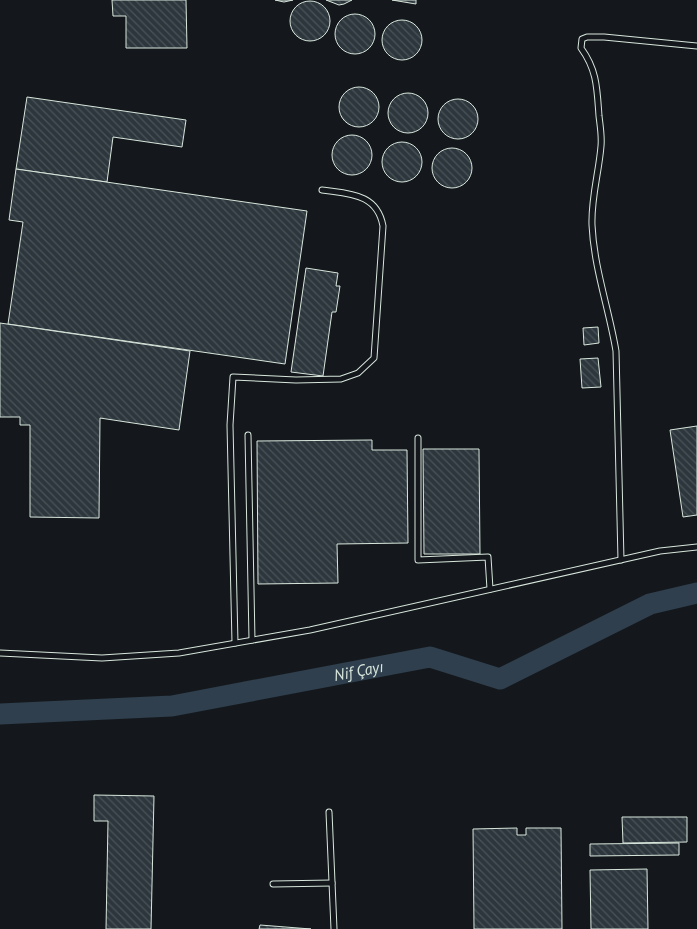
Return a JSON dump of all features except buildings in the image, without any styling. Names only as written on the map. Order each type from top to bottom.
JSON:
[{"type":"lane","points":[[622,560],[616,351],[610,318],[596,269],[592,224],[595,184],[601,145],[597,82],[590,61],[581,48],[582,39],[587,37],[604,37],[697,46]]},
{"type":"lane","points":[[235,643],[230,425],[234,377],[296,380],[341,378],[358,373],[374,358],[382,220],[372,204],[361,197],[322,190]]},
{"type":"lane","points":[[248,435],[252,640]]},
{"type":"lane","points":[[418,438],[418,560],[488,557],[490,589]]},
{"type":"lane","points":[[0,653],[102,658],[179,653],[310,630],[660,551],[697,547]]},
{"type":"lane","points":[[329,812],[334,929]]},
{"type":"lane","points":[[273,884],[332,883]]},
{"type":"waterway","name":"Nif Çayı","points":[[0,714],[172,706],[430,657],[500,679],[650,604],[697,593]]}]
